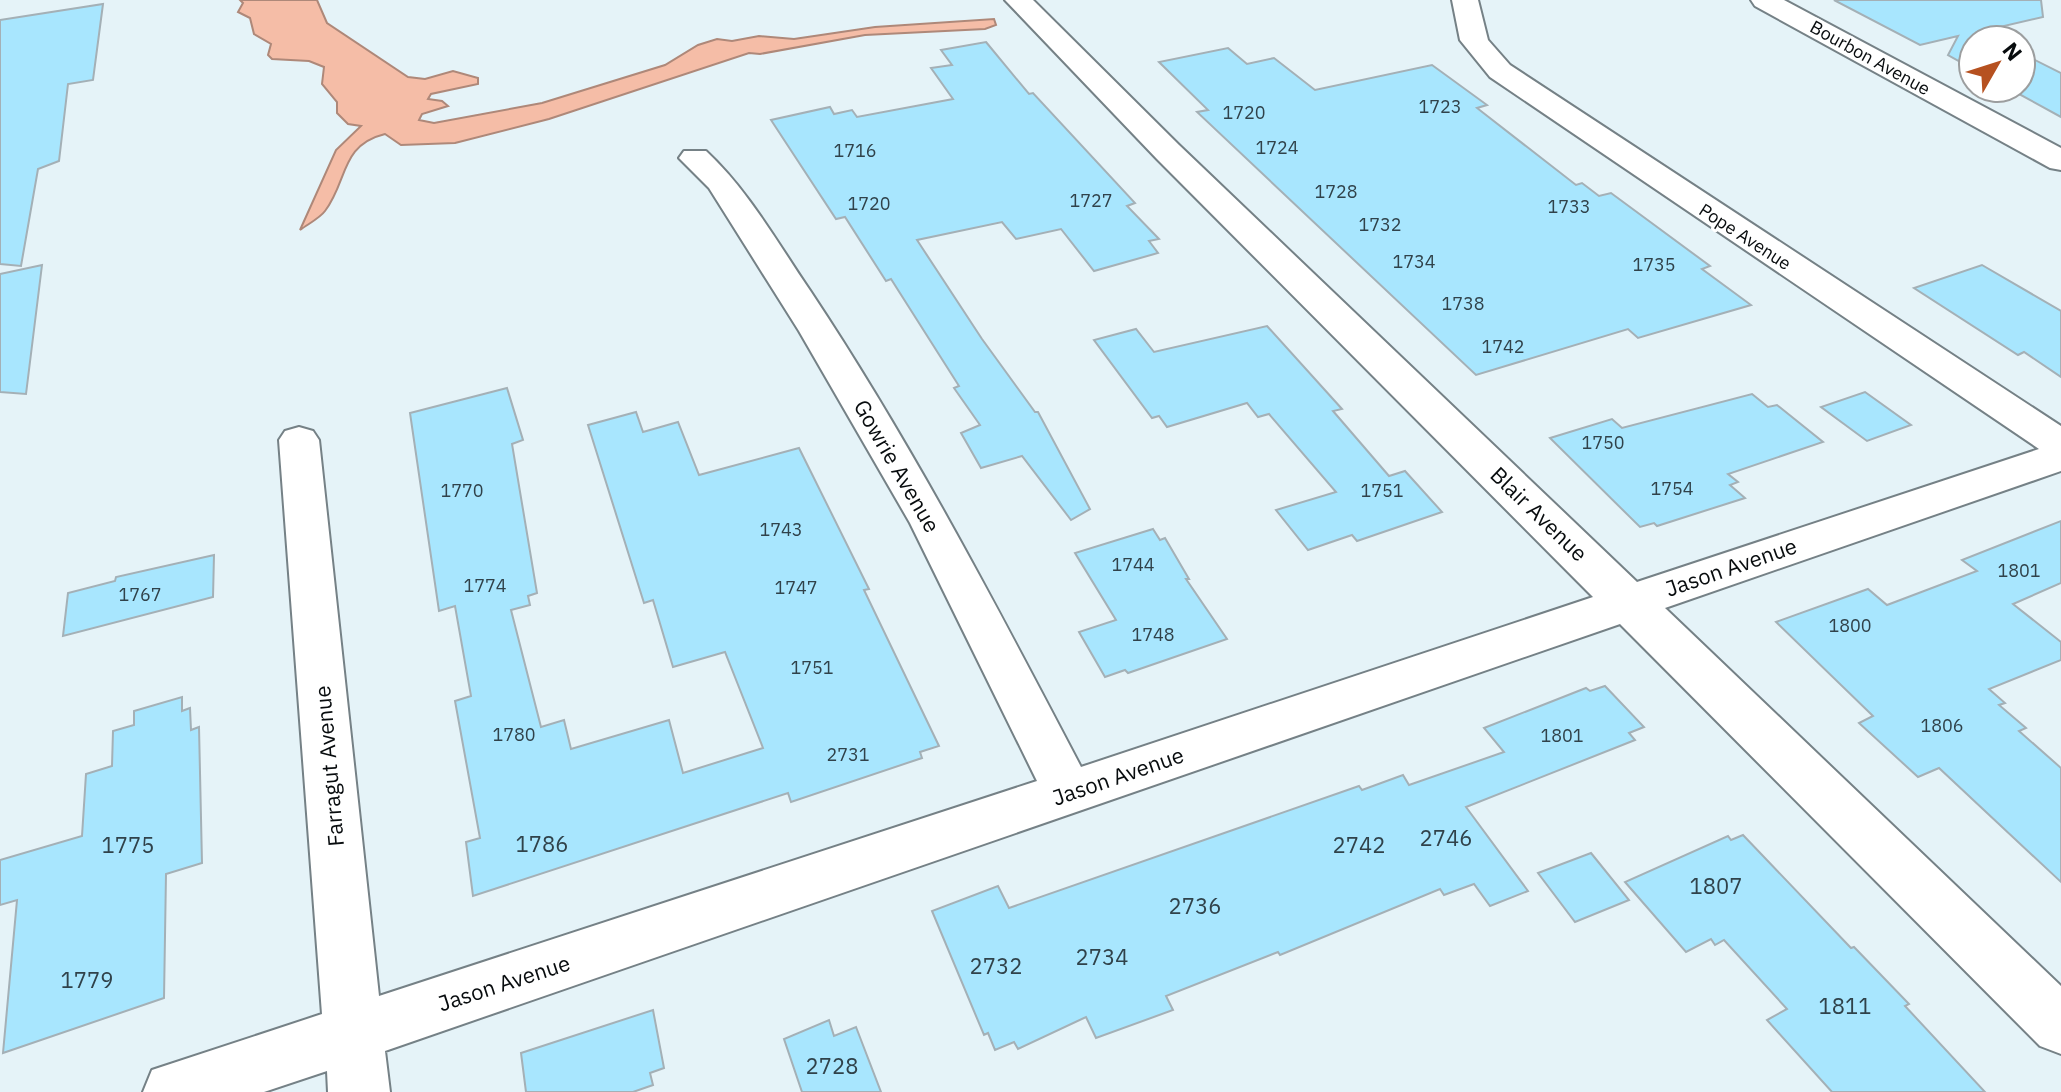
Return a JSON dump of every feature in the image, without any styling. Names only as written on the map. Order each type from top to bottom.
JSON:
[{"type":"street","name":"Blair Avenue","points":[[1018,0],[1168,152],[2061,1026]]},
{"type":"street","name":"Pope Avenue","points":[[1465,0],[1470,36],[1479,52],[1500,71],[1729,227],[2061,445]]},
{"type":"street","name":"Bourbon Avenue","points":[[1764,0],[2061,161]]},
{"type":"street","name":"Gowrie Avenue","points":[[695,158],[710,169],[730,194],[818,331],[932,523],[1068,792]]},
{"type":"street","name":"Farragut Avenue","points":[[299,440],[359,1092]]},
{"type":"street","name":"Jason Avenue","points":[[174,1092],[353,1030],[625,944],[2061,456]]},
{"type":"shaded area","points":[[240,0],[317,0],[327,23],[408,77],[425,79],[453,71],[478,78],[478,84],[431,94],[428,99],[442,101],[448,106],[422,114],[419,120],[434,123],[542,103],[665,65],[698,45],[717,39],[732,41],[759,36],[794,39],[875,27],[994,19],[996,25],[985,29],[865,35],[760,54],[749,53],[549,119],[455,143],[401,145],[385,134],[370,139],[352,155],[325,211],[300,230],[336,150],[361,126],[348,124],[337,113],[337,102],[322,84],[324,67],[309,61],[272,59],[268,55],[271,44],[254,34],[250,18],[238,12],[243,3]]},
{"type":"building","points":[[1834,0],[2041,0],[2043,17],[2013,24],[1957,24],[1957,36],[1920,45]]},
{"type":"building","points":[[103,4],[93,80],[68,84],[59,161],[38,169],[21,266],[0,264],[0,20]]},
{"type":"building","points":[[1957,38],[1957,60],[1948,55]]},
{"type":"building","points":[[986,42],[1029,94],[1033,93],[1135,203],[1127,206],[1159,239],[1149,241],[1158,253],[1094,271],[1061,229],[1016,239],[1002,222],[917,240],[982,339],[1038,412],[1090,509],[1071,520],[1022,456],[981,468],[961,433],[980,425],[954,388],[959,386],[891,279],[886,281],[845,217],[836,219],[771,120],[830,107],[834,114],[852,110],[857,117],[953,99],[931,68],[952,65],[941,50]]},
{"type":"building","points":[[1228,48],[1247,64],[1274,58],[1315,90],[1432,65],[1487,105],[1477,108],[1576,185],[1582,183],[1599,196],[1611,193],[1710,266],[1702,269],[1751,305],[1638,338],[1628,329],[1476,375],[1197,112],[1208,110],[1159,62]]},
{"type":"building","points":[[2037,61],[2061,73],[2061,117],[2037,104]]},
{"type":"building","points":[[42,265],[26,394],[0,392],[0,274]]},
{"type":"building","points":[[1982,265],[2061,311],[2061,377],[2024,352],[2018,355],[1914,288]]},
{"type":"building","points":[[1267,326],[1342,409],[1333,411],[1389,476],[1405,471],[1442,512],[1357,541],[1352,535],[1308,550],[1276,510],[1336,492],[1269,414],[1258,417],[1247,403],[1167,427],[1159,416],[1152,418],[1094,340],[1136,329],[1154,352]]},
{"type":"building","points":[[507,388],[523,440],[512,444],[537,593],[528,596],[530,605],[511,610],[541,727],[564,720],[571,749],[669,720],[683,773],[763,748],[725,652],[673,667],[653,600],[644,603],[588,425],[636,412],[643,432],[678,422],[699,475],[799,448],[869,589],[864,590],[939,746],[920,752],[922,758],[791,802],[788,793],[473,896],[466,842],[480,838],[455,701],[471,696],[455,606],[439,611],[410,413]]},
{"type":"building","points":[[1865,392],[1911,425],[1867,441],[1821,407]]},
{"type":"building","points":[[1752,394],[1768,407],[1777,405],[1823,442],[1728,474],[1738,482],[1730,485],[1745,498],[1657,526],[1654,523],[1640,527],[1550,438],[1612,419],[1622,428]]},
{"type":"building","points":[[2061,521],[2061,583],[2013,604],[2061,642],[2061,660],[1989,689],[2005,703],[1999,705],[2026,728],[2019,731],[2061,768],[2061,882],[1939,768],[1918,777],[1859,723],[1873,716],[1776,622],[1868,589],[1887,605],[1977,571],[1962,560]]},
{"type":"building","points":[[1153,529],[1160,540],[1165,538],[1189,579],[1186,579],[1227,639],[1128,673],[1125,670],[1105,677],[1079,632],[1116,620],[1075,553]]},
{"type":"building","points":[[214,555],[213,597],[63,636],[68,593],[115,581],[116,577]]},
{"type":"building","points":[[1605,686],[1644,727],[1629,733],[1635,740],[1466,807],[1528,891],[1490,906],[1474,884],[1444,895],[1440,889],[1280,955],[1278,952],[1166,996],[1173,1010],[1096,1038],[1086,1017],[1018,1049],[1014,1042],[995,1050],[988,1033],[984,1035],[932,911],[998,886],[1009,908],[1359,786],[1362,790],[1403,775],[1409,785],[1504,752],[1484,728],[1586,688],[1590,691]]},
{"type":"building","points":[[182,697],[182,711],[190,708],[191,730],[199,727],[202,863],[166,874],[164,998],[3,1053],[17,900],[0,905],[0,860],[82,836],[86,774],[112,766],[113,731],[134,725],[134,711]]},
{"type":"building","points":[[1743,835],[1909,1004],[1905,1006],[1985,1092],[1832,1092],[1767,1020],[1787,1009],[1724,940],[1715,945],[1711,939],[1686,952],[1625,882],[1728,836],[1731,840]]},
{"type":"building","points":[[1591,853],[1629,900],[1575,922],[1538,873]]},
{"type":"building","points":[[653,1010],[664,1068],[650,1073],[653,1085],[633,1092],[526,1092],[521,1053]]},
{"type":"building","points":[[829,1020],[834,1036],[856,1027],[881,1092],[802,1092],[784,1039]]}]
